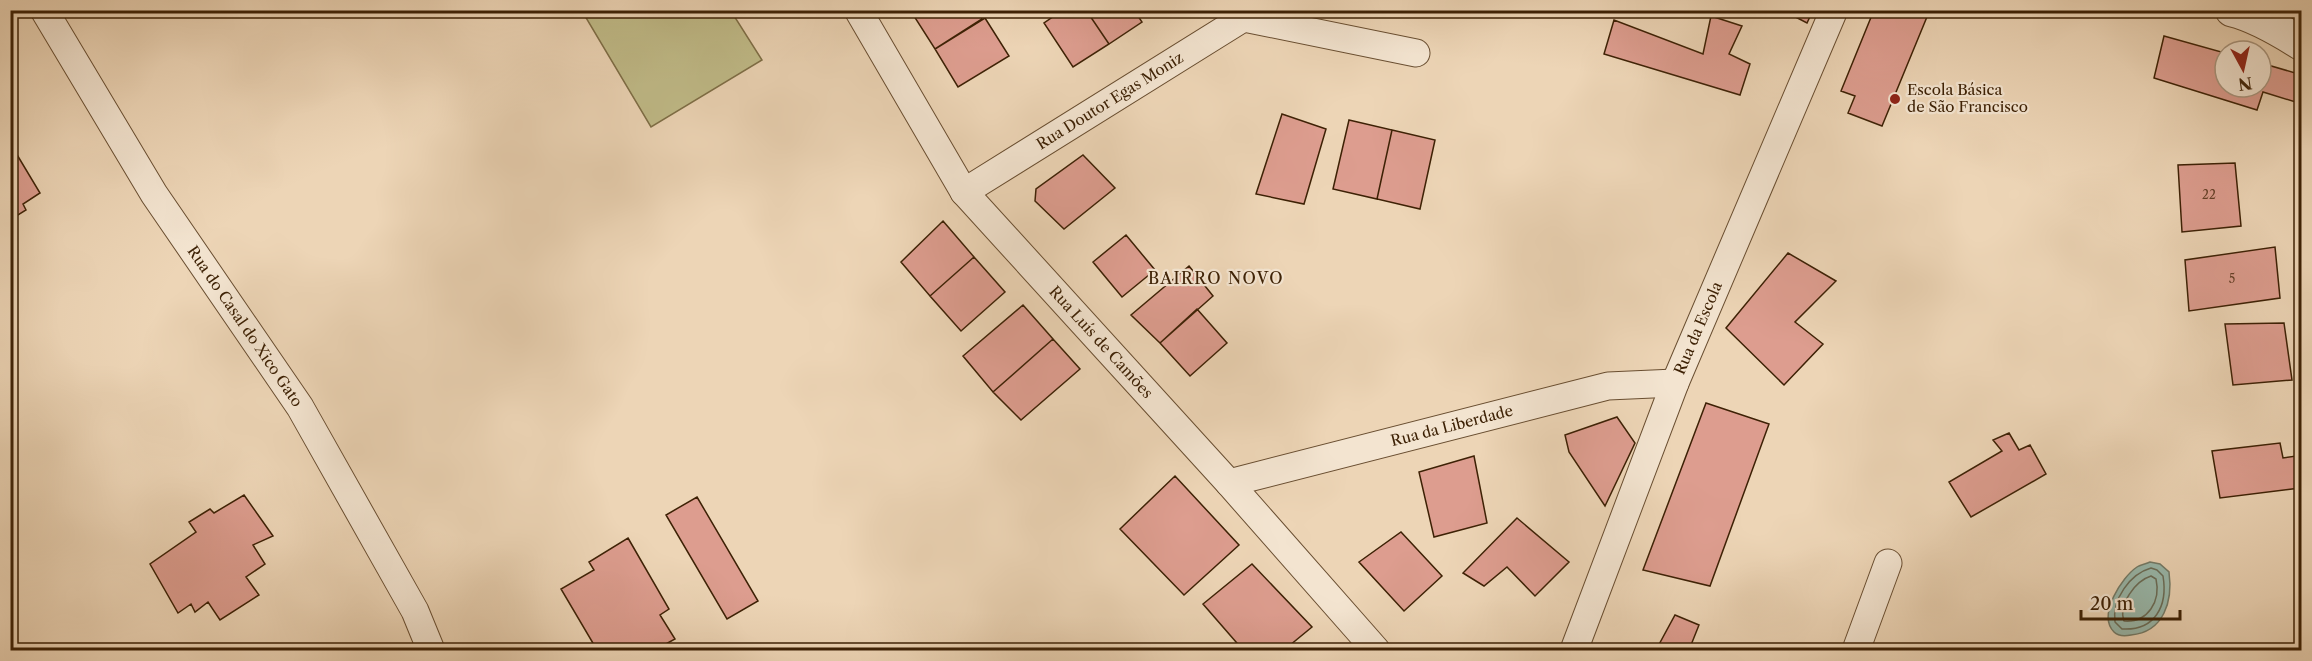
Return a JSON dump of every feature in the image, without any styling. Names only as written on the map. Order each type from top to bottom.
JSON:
[{"type":"street","name":"Rua do Casal do Xico Gato","points":[[44,10],[154,194],[300,406],[415,611],[431,651]]},
{"type":"street","name":"Rua Luís de Camões","points":[[858,10],[964,192],[1229,483],[1376,651]]},
{"type":"street","name":"Rua da Escola","points":[[1574,651],[1676,383],[1834,10]]},
{"type":"street","points":[[2241,11],[2301,44]]},
{"type":"street","name":"Rua Doutor Egas Moniz","points":[[964,192],[1250,14]]},
{"type":"street","points":[[1250,14],[1416,53]]},
{"type":"street","name":"Rua da Liberdade","points":[[1229,483],[1608,386],[1676,383]]},
{"type":"street","points":[[1856,651],[1888,563]]},
{"type":"shaded area","points":[[582,11],[731,11],[762,60],[651,127]]},
{"type":"water","points":[[2150,562],[2160,564],[2169,572],[2169,594],[2164,613],[2159,621],[2142,633],[2127,636],[2118,634],[2109,625],[2108,616],[2113,597],[2131,572],[2138,566]]},
{"type":"building","points":[[916,10],[977,10],[982,19],[935,49],[912,13]]},
{"type":"building","points":[[1063,10],[1086,10],[1109,44],[1073,67],[1044,23]]},
{"type":"building","points":[[1086,10],[1134,10],[1142,22],[1109,44]]},
{"type":"building","points":[[1782,10],[1813,10],[1807,23]]},
{"type":"building","points":[[1874,10],[1885,10],[1891,13],[1893,10],[1929,12],[1882,126],[1848,113],[1855,96],[1841,91]]},
{"type":"building","points":[[1711,16],[1742,26],[1729,54],[1750,64],[1740,95],[1604,54],[1614,20],[1703,54]]},
{"type":"building","points":[[985,18],[1009,56],[958,87],[935,49]]},
{"type":"building","points":[[2164,36],[2213,50],[2213,96],[2154,78]]},
{"type":"building","points":[[2273,67],[2302,75],[2302,104],[2273,95]]},
{"type":"building","points":[[2222,99],[2261,99],[2257,110]]},
{"type":"building","points":[[1282,114],[1326,129],[1304,204],[1256,194]]},
{"type":"building","points":[[1349,120],[1392,130],[1377,199],[1333,189]]},
{"type":"building","points":[[1392,130],[1435,140],[1420,209],[1377,199]]},
{"type":"building","points":[[10,143],[40,193],[23,204],[26,210],[10,220]]},
{"type":"building","points":[[1083,155],[1115,188],[1064,229],[1035,201],[1036,189]]},
{"type":"building","points":[[2235,163],[2241,226],[2182,232],[2178,165]]},
{"type":"building","points":[[943,221],[974,257],[930,296],[901,262]]},
{"type":"building","points":[[1126,235],[1155,270],[1122,297],[1093,262]]},
{"type":"building","points":[[2275,247],[2280,298],[2189,311],[2185,260]]},
{"type":"building","points":[[1788,253],[1836,281],[1795,322],[1823,344],[1784,385],[1726,328]]},
{"type":"building","points":[[974,257],[1005,292],[961,331],[930,296]]},
{"type":"building","points":[[1189,266],[1213,296],[1160,343],[1131,315]]},
{"type":"building","points":[[1023,305],[1053,339],[993,392],[963,356]]},
{"type":"building","points":[[1197,309],[1227,343],[1190,376],[1160,343]]},
{"type":"building","points":[[2284,323],[2292,380],[2233,385],[2225,324]]},
{"type":"building","points":[[1053,339],[1080,369],[1021,420],[993,392]]},
{"type":"building","points":[[1706,403],[1769,424],[1710,586],[1643,570]]},
{"type":"building","points":[[1617,417],[1635,443],[1605,506],[1569,452],[1565,435]]},
{"type":"building","points":[[2009,433],[2019,450],[2030,445],[2046,474],[1971,517],[1949,482],[2002,451],[1993,440]]},
{"type":"building","points":[[2280,443],[2283,458],[2296,456],[2300,488],[2220,498],[2212,451]]},
{"type":"building","points":[[1474,456],[1487,523],[1434,537],[1419,472]]},
{"type":"building","points":[[1175,476],[1239,545],[1184,595],[1120,529]]},
{"type":"building","points":[[244,495],[273,536],[253,545],[265,564],[246,577],[259,595],[220,620],[208,602],[195,612],[191,604],[178,613],[150,564],[196,532],[189,522],[210,509],[214,513]]},
{"type":"building","points":[[697,497],[758,601],[727,619],[666,515]]},
{"type":"building","points":[[1517,518],[1569,562],[1535,596],[1507,567],[1484,586],[1463,573]]},
{"type":"building","points":[[1401,532],[1442,576],[1404,611],[1359,562]]},
{"type":"building","points":[[628,538],[669,609],[660,615],[675,639],[655,650],[597,650],[561,589],[594,570],[589,562]]},
{"type":"building","points":[[1252,564],[1312,627],[1284,650],[1243,650],[1203,604]]},
{"type":"building","points":[[1675,615],[1699,625],[1689,650],[1656,650]]},
{"type":"place","name":"Escola Básica de São Francisco","points":[[1895,99]]},
{"type":"district","name":"BAIRRO NOVO","points":[[1216,278]]}]
